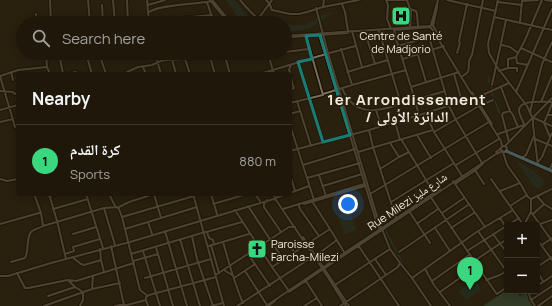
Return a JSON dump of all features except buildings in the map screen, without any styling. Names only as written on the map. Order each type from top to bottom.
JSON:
[{"type":"main road","points":[[504,148],[551,170]]},
{"type":"main road","points":[[504,148],[538,164]]},
{"type":"street","points":[[50,0],[51,16]]},
{"type":"street","points":[[88,0],[89,16]]},
{"type":"street","points":[[113,0],[114,16]]},
{"type":"street","points":[[127,0],[128,16]]},
{"type":"street","points":[[148,0],[148,16]]},
{"type":"street","points":[[148,5],[165,0]]},
{"type":"street","points":[[240,0],[255,16]]},
{"type":"street","points":[[266,0],[272,10],[290,14],[299,14],[316,8],[359,0]]},
{"type":"street","points":[[260,16],[272,0]]},
{"type":"street","points":[[323,7],[324,0]]},
{"type":"street","points":[[410,27],[410,9],[407,0],[386,0],[388,5],[387,19],[393,29],[419,115]]},
{"type":"street","points":[[438,0],[432,27],[476,98]]},
{"type":"street","points":[[447,0],[496,11]]},
{"type":"street","points":[[457,53],[466,4],[465,0]]},
{"type":"street","points":[[463,76],[467,74],[469,70],[469,62],[472,55],[483,0]]},
{"type":"street","points":[[520,22],[523,1],[538,0]]},
{"type":"street","points":[[528,65],[517,63],[516,57],[542,0]]},
{"type":"street","points":[[545,0],[552,1]]},
{"type":"street","points":[[148,12],[165,7],[211,1],[224,16]]},
{"type":"street","points":[[522,5],[497,1],[496,11],[488,39],[488,48],[489,53],[499,71],[525,103],[533,118],[538,164]]},
{"type":"street","points":[[203,16],[212,15],[207,2]]},
{"type":"street","points":[[342,4],[345,12],[348,32]]},
{"type":"street","points":[[102,5],[103,16]]},
{"type":"street","points":[[316,8],[327,53],[355,149],[381,229],[390,249],[432,306]]},
{"type":"street","points":[[410,9],[414,10],[417,14],[418,26]]},
{"type":"street","points":[[516,92],[552,9]]},
{"type":"street","points":[[494,17],[552,30]]},
{"type":"street","points":[[492,84],[506,20]]},
{"type":"street","points":[[323,34],[379,31],[418,26],[432,27]]},
{"type":"street","points":[[292,36],[432,27]]},
{"type":"street","points":[[432,27],[502,142],[507,165],[531,199],[532,213],[539,222]]},
{"type":"street","points":[[379,31],[401,104]]},
{"type":"street","points":[[352,32],[362,67]]},
{"type":"street","points":[[365,32],[375,64]]},
{"type":"street","points":[[292,37],[319,34]]},
{"type":"street","points":[[319,34],[327,53]]},
{"type":"street","points":[[398,46],[436,35]]},
{"type":"street","points":[[306,36],[322,94]]},
{"type":"street","points":[[429,37],[449,106],[482,162]]},
{"type":"street","points":[[530,113],[540,70],[552,42]]},
{"type":"street","points":[[501,45],[510,47],[518,53]]},
{"type":"street","points":[[266,72],[327,53],[356,46]]},
{"type":"street","points":[[403,59],[444,46]]},
{"type":"street","points":[[521,48],[552,62]]},
{"type":"street","points":[[292,51],[309,49]]},
{"type":"street","points":[[341,49],[352,84]]},
{"type":"street","points":[[418,54],[426,82]]},
{"type":"street","points":[[508,68],[508,59],[516,57]]},
{"type":"street","points":[[46,60],[49,72]]},
{"type":"street","points":[[60,60],[63,72]]},
{"type":"street","points":[[88,60],[91,72]]},
{"type":"street","points":[[101,60],[105,72]]},
{"type":"street","points":[[127,72],[138,67],[152,65],[166,60]]},
{"type":"street","points":[[172,60],[175,72]]},
{"type":"street","points":[[187,60],[190,72]]},
{"type":"street","points":[[211,60],[214,72]]},
{"type":"street","points":[[226,60],[229,72]]},
{"type":"street","points":[[270,60],[273,70]]},
{"type":"street","points":[[348,72],[388,60]]},
{"type":"street","points":[[158,62],[160,72]]},
{"type":"street","points":[[298,62],[323,142]]},
{"type":"street","points":[[290,72],[289,70],[291,64]]},
{"type":"street","points":[[15,127],[0,76],[11,72],[47,67]]},
{"type":"street","points":[[143,67],[145,72]]},
{"type":"street","points":[[499,71],[508,68],[517,68],[517,71]]},
{"type":"street","points":[[292,102],[338,90],[352,84],[406,70]]},
{"type":"street","points":[[11,72],[13,80]]},
{"type":"street","points":[[411,87],[459,72]]},
{"type":"street","points":[[454,74],[461,98]]},
{"type":"street","points":[[541,102],[552,76]]},
{"type":"street","points":[[292,151],[369,130],[476,98],[509,83]]},
{"type":"street","points":[[501,87],[518,127]]},
{"type":"street","points":[[342,88],[347,99],[354,105],[365,110],[376,110],[445,91]]},
{"type":"street","points":[[0,90],[16,93]]},
{"type":"street","points":[[358,152],[434,131],[493,100]]},
{"type":"street","points":[[297,101],[311,146]]},
{"type":"street","points":[[525,125],[519,109],[521,105],[532,102],[551,101]]},
{"type":"street","points":[[550,137],[544,122],[551,101]]},
{"type":"street","points":[[504,148],[525,125],[551,101]]},
{"type":"street","points":[[0,110],[16,106]]},
{"type":"street","points":[[480,106],[498,134],[504,148]]},
{"type":"street","points":[[376,110],[383,125]]},
{"type":"street","points":[[292,113],[300,111]]},
{"type":"street","points":[[509,142],[502,114],[510,111]]},
{"type":"street","points":[[423,114],[429,121],[462,175]]},
{"type":"street","points":[[547,115],[552,115]]},
{"type":"street","points":[[533,118],[552,126]]},
{"type":"street","points":[[504,148],[533,118]]},
{"type":"street","points":[[0,122],[13,119]]},
{"type":"street","points":[[395,122],[401,139],[434,193]]},
{"type":"street","points":[[369,195],[489,122]]},
{"type":"street","points":[[498,134],[525,125]]},
{"type":"street","points":[[369,130],[396,218]]},
{"type":"street","points":[[292,131],[313,201],[344,252]]},
{"type":"street","points":[[538,164],[552,133]]},
{"type":"street","points":[[417,135],[431,158]]},
{"type":"street","points":[[523,157],[526,155],[534,135]]},
{"type":"street","points":[[391,202],[426,180],[500,139]]},
{"type":"street","points":[[535,139],[552,146]]},
{"type":"street","points":[[390,143],[399,157]]},
{"type":"street","name":"Rue Milezi شارع مليز","points":[[482,162],[504,148]]},
{"type":"street","name":"Rue Milezi شارع مليز","points":[[323,269],[396,218],[504,148]]},
{"type":"street","points":[[355,149],[358,152],[362,174],[366,185]]},
{"type":"street","points":[[303,165],[355,149]]},
{"type":"street","points":[[380,169],[409,152]]},
{"type":"street","points":[[484,227],[454,182],[475,170],[486,160]]},
{"type":"street","points":[[307,178],[360,163]]},
{"type":"street","points":[[551,170],[552,164]]},
{"type":"street","points":[[475,170],[484,184]]},
{"type":"street","points":[[323,186],[362,174]]},
{"type":"street","points":[[319,175],[326,196]]},
{"type":"street","name":"Rue Milezi شارع مليز","points":[[323,269],[344,252],[409,211],[434,193],[454,182],[462,175]]},
{"type":"street","points":[[0,179],[7,181],[16,179]]},
{"type":"street","points":[[492,179],[521,222]]},
{"type":"street","points":[[292,181],[295,191]]},
{"type":"street","points":[[500,191],[520,183]]},
{"type":"street","points":[[284,209],[299,206],[326,196],[366,185]]},
{"type":"street","points":[[284,209],[366,185]]},
{"type":"street","points":[[292,192],[309,186]]},
{"type":"street","points":[[531,199],[552,189]]},
{"type":"street","points":[[510,206],[527,195]]},
{"type":"street","points":[[35,196],[44,226]]},
{"type":"street","points":[[49,196],[66,259]]},
{"type":"street","points":[[87,196],[100,239],[102,249],[101,260],[104,272]]},
{"type":"street","points":[[110,196],[115,206],[119,209],[122,217],[140,290],[148,296]]},
{"type":"street","points":[[11,262],[25,258],[27,255],[28,239],[33,230],[57,221],[104,208],[115,206],[119,207],[147,196]]},
{"type":"street","points":[[154,196],[161,218]]},
{"type":"street","points":[[122,217],[191,196]]},
{"type":"street","points":[[194,196],[211,245],[225,306]]},
{"type":"street","points":[[211,196],[217,214]]},
{"type":"street","points":[[213,204],[239,196]]},
{"type":"street","points":[[256,196],[260,201]]},
{"type":"street","points":[[128,242],[260,201],[281,196]]},
{"type":"street","points":[[430,196],[496,294],[504,289]]},
{"type":"street","points":[[537,196],[544,204],[552,208]]},
{"type":"street","points":[[276,198],[307,245]]},
{"type":"street","points":[[442,213],[464,198]]},
{"type":"street","points":[[53,209],[88,199]]},
{"type":"street","points":[[0,276],[8,276],[128,242],[201,219],[275,199],[284,209],[348,306]]},
{"type":"street","points":[[267,200],[264,207],[281,232]]},
{"type":"street","points":[[526,222],[532,213],[544,204]]},
{"type":"street","points":[[398,252],[468,205]]},
{"type":"street","points":[[248,206],[284,259]]},
{"type":"street","points":[[299,206],[319,236]]},
{"type":"street","points":[[125,229],[197,207]]},
{"type":"street","points":[[104,208],[115,245]]},
{"type":"street","points":[[418,223],[439,209]]},
{"type":"street","points":[[235,210],[249,234],[288,291]]},
{"type":"street","points":[[412,278],[478,231],[513,210]]},
{"type":"street","points":[[409,211],[430,242]]},
{"type":"street","points":[[0,224],[39,212],[41,214]]},
{"type":"street","points":[[451,228],[474,213]]},
{"type":"street","points":[[500,218],[504,224]]},
{"type":"street","points":[[512,222],[519,218]]},
{"type":"street","points":[[540,265],[552,258],[541,244],[551,240],[540,224],[552,220]]},
{"type":"street","points":[[148,222],[152,234]]},
{"type":"street","points":[[131,254],[242,222]]},
{"type":"street","points":[[73,234],[96,227]]},
{"type":"street","points":[[148,306],[146,300],[148,296],[204,280],[217,274],[289,227],[295,227]]},
{"type":"street","points":[[467,251],[504,227]]},
{"type":"street","points":[[272,267],[307,245],[330,228]]},
{"type":"street","points":[[435,228],[450,251]]},
{"type":"street","points":[[165,231],[187,306]]},
{"type":"street","points":[[478,231],[504,268]]},
{"type":"street","points":[[206,232],[212,240],[211,245]]},
{"type":"street","points":[[206,232],[217,274]]},
{"type":"street","points":[[211,245],[249,234]]},
{"type":"street","points":[[493,234],[504,249]]},
{"type":"street","points":[[192,236],[212,306],[224,303]]},
{"type":"street","points":[[65,254],[74,251],[73,247],[100,239]]},
{"type":"street","points":[[180,239],[200,306]]},
{"type":"street","points":[[237,306],[270,286],[337,240]]},
{"type":"street","points":[[474,261],[504,240]]},
{"type":"street","points":[[223,242],[232,275],[243,303]]},
{"type":"street","points":[[289,245],[294,252]]},
{"type":"street","points":[[111,246],[120,283],[123,305]]},
{"type":"street","points":[[358,246],[399,306]]},
{"type":"street","points":[[156,247],[173,306]]},
{"type":"street","points":[[335,285],[390,249]]},
{"type":"street","points":[[143,251],[160,306]]},
{"type":"street","points":[[17,273],[25,288],[28,288],[68,280],[76,281],[117,269],[146,257],[158,254]]},
{"type":"street","points":[[248,254],[270,286]]},
{"type":"street","points":[[432,281],[469,255]]},
{"type":"street","points":[[72,257],[84,265],[101,260]]},
{"type":"street","points":[[145,278],[212,259]]},
{"type":"street","points":[[375,259],[386,275]]},
{"type":"street","points":[[340,306],[398,267],[400,263]]},
{"type":"street","points":[[234,278],[255,264]]},
{"type":"street","points":[[440,292],[477,266]]},
{"type":"street","points":[[267,306],[323,269]]},
{"type":"street","points":[[323,269],[345,302]]},
{"type":"street","points":[[267,306],[323,269]]},
{"type":"street","points":[[425,269],[450,306]]},
{"type":"street","points":[[224,270],[232,275]]},
{"type":"street","points":[[245,271],[267,306]]},
{"type":"street","points":[[486,280],[504,273]]},
{"type":"street","points":[[540,275],[544,281]]},
{"type":"street","points":[[92,289],[93,276]]},
{"type":"street","points":[[540,284],[552,276]]},
{"type":"street","points":[[68,280],[83,292]]},
{"type":"street","points":[[306,281],[322,306]]},
{"type":"street","points":[[44,306],[92,289],[120,283]]},
{"type":"street","points":[[531,300],[552,286]]},
{"type":"street","points":[[48,296],[75,287]]},
{"type":"street","points":[[80,306],[83,300],[83,292]]},
{"type":"street","points":[[530,294],[531,300],[536,306],[552,296]]},
{"type":"street","points":[[304,306],[317,298]]},
{"type":"street","points":[[115,306],[146,300]]},
{"type":"highlighted area","points":[[320,35],[350,135],[323,142],[298,62],[312,59],[306,36]]},
{"type":"green space","points":[[226,0],[234,0],[248,16],[237,16]]},
{"type":"green space","points":[[334,11],[309,29],[292,32],[292,25],[305,25],[318,17]]},
{"type":"green space","points":[[516,160],[536,173],[544,181],[539,189],[533,185]]},
{"type":"green space","points":[[350,212],[356,230],[344,234],[338,216]]},
{"type":"green space","points":[[475,280],[481,290],[466,300],[459,291]]},
{"type":"green space","points":[[504,292],[504,294],[518,294],[519,296],[528,294],[533,306],[483,306]]},
{"type":"waterway","points":[[329,59],[337,88]]},
{"type":"waterway","points":[[489,77],[492,90]]},
{"type":"waterway","points":[[338,91],[351,133]]},
{"type":"waterway","points":[[492,93],[501,117]]},
{"type":"waterway","points":[[352,136],[355,148]]},
{"type":"waterway","points":[[356,150],[359,162]]},
{"type":"waterway","points":[[360,165],[364,179]]},
{"type":"waterway","points":[[385,230],[405,268]]},
{"type":"place","name":"Centre de Santé de Madjorio","points":[[401,16]]},
{"type":"place","name":"Paroisse Farcha-Milezi","points":[[257,249]]},
{"type":"place","name":"كرة القدم","points":[[470,290]]},
{"type":"district","name":"1er Arrondissement / الدائرة الأولى","points":[[407,108]]}]
